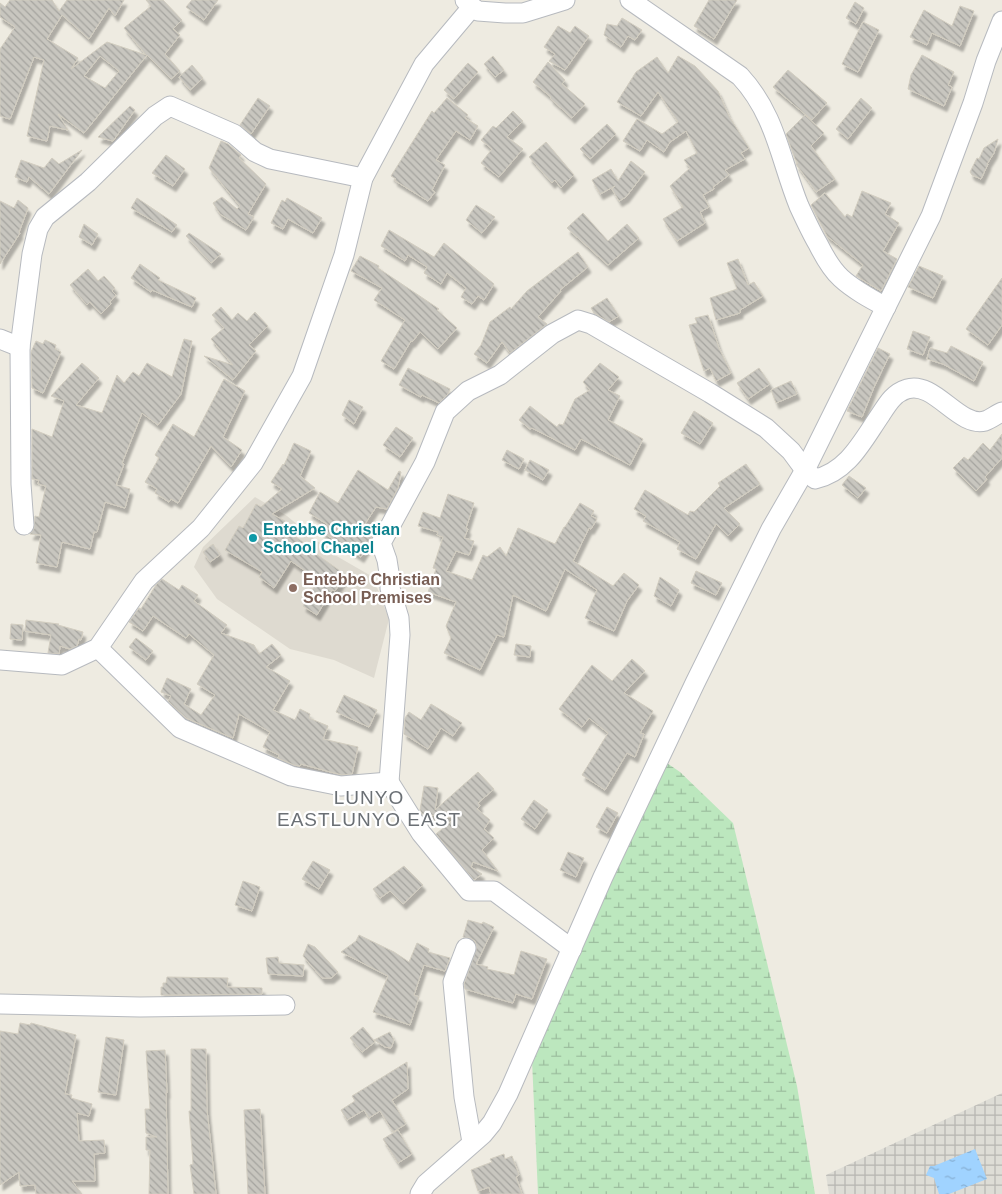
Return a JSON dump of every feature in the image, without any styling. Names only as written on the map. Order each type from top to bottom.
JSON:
[{"type":"street","points":[[0,660],[62,665],[98,648],[144,581],[200,528],[253,463],[302,376],[344,255],[364,178],[424,64],[468,4],[478,11],[523,13],[565,0]]},
{"type":"street","points":[[630,0],[740,76],[754,91],[765,109],[799,206],[826,260],[841,278],[886,307]]},
{"type":"street","points":[[420,1194],[426,1184],[492,1124],[508,1094],[616,850],[695,683],[771,529],[805,470],[931,216],[1002,21]]},
{"type":"street","points":[[24,525],[21,484],[20,347],[32,254],[38,229],[45,217],[88,182],[155,116],[170,106],[234,134],[255,152],[270,159],[364,178]]},
{"type":"street","points":[[572,949],[494,891],[469,891],[421,833],[389,782],[400,635],[399,618],[390,588],[388,560],[381,543],[424,462],[445,412],[468,391],[500,375],[552,334],[578,320],[591,324],[766,428],[791,450],[805,470],[815,479],[825,477],[846,463],[892,397],[909,388],[922,389],[972,421],[985,421],[1002,412]]},
{"type":"street","points":[[0,339],[20,347]]},
{"type":"street","points":[[98,648],[180,728],[291,776],[341,786],[389,782]]},
{"type":"street","points":[[466,948],[453,982],[464,1097],[472,1142]]},
{"type":"street","points":[[0,1004],[140,1007],[284,1005]]},
{"type":"shaded area","name":"Entebbe Christian School Premises","points":[[255,497],[287,516],[333,554],[373,577],[389,619],[374,678],[334,660],[290,649],[217,599],[194,567],[203,547]]},
{"type":"shaded area","points":[[1002,1093],[1002,1194],[829,1194],[826,1175]]},
{"type":"green space","points":[[664,761],[680,772],[733,823],[797,1086],[815,1194],[538,1194],[531,1038]]},
{"type":"water","points":[[975,1149],[987,1179],[949,1194],[939,1194],[934,1178],[926,1175],[930,1166]]},
{"type":"building","points":[[10,0],[52,0],[59,11],[67,0],[124,0],[115,16],[109,8],[89,39],[62,15],[47,39],[78,58],[71,69],[107,42],[146,55],[124,28],[151,6],[146,0],[163,0],[182,20],[173,29],[180,35],[165,54],[180,71],[171,79],[147,55],[84,133],[58,114],[68,130],[50,126],[47,141],[27,136],[44,60],[34,57],[10,119],[0,116],[0,49],[15,27],[0,17],[0,3],[5,7]],"holes":[[[100,56],[119,71],[105,88],[84,76]]]},
{"type":"building","points":[[192,0],[218,0],[204,20],[186,7]]},
{"type":"building","points":[[709,0],[737,0],[714,39],[694,26]]},
{"type":"building","points":[[855,2],[864,8],[856,24],[846,18]]},
{"type":"building","points":[[960,6],[974,11],[960,46],[932,33],[927,45],[910,37],[924,10],[952,26]]},
{"type":"building","points":[[622,18],[642,30],[635,40],[628,36],[621,47],[604,35],[607,24],[617,26]]},
{"type":"building","points":[[863,22],[879,30],[858,72],[842,64]]},
{"type":"building","points":[[558,26],[570,33],[575,26],[589,36],[565,70],[549,61],[555,54],[544,47]]},
{"type":"building","points":[[922,55],[954,72],[948,85],[952,87],[944,106],[908,89],[911,75]]},
{"type":"building","points":[[493,56],[504,70],[495,77],[484,64]]},
{"type":"building","points":[[678,56],[695,66],[718,91],[729,116],[749,148],[741,153],[745,159],[725,170],[729,175],[713,187],[714,189],[703,195],[709,207],[700,212],[705,223],[677,241],[663,219],[683,207],[670,186],[690,168],[684,160],[697,153],[686,131],[670,142],[664,152],[647,140],[640,151],[623,141],[637,119],[662,134],[678,122],[658,92],[641,116],[617,102],[636,72],[657,57],[668,73]]},
{"type":"building","points":[[548,62],[565,80],[562,84],[585,104],[572,118],[533,82]]},
{"type":"building","points":[[468,63],[478,72],[454,99],[444,90]]},
{"type":"building","points":[[192,65],[203,78],[190,90],[179,77]]},
{"type":"building","points":[[788,70],[827,103],[812,120],[773,87]]},
{"type":"building","points":[[258,98],[270,106],[251,134],[240,125]]},
{"type":"building","points":[[447,98],[468,115],[465,118],[478,126],[470,140],[456,131],[436,160],[445,165],[432,190],[435,192],[428,201],[394,180],[396,179],[391,176],[432,111],[434,113]]},
{"type":"building","points":[[861,98],[872,108],[848,139],[836,129]]},
{"type":"building","points":[[130,106],[135,110],[113,141],[98,137]]},
{"type":"building","points":[[513,111],[523,121],[507,137],[523,149],[499,177],[481,163],[492,149],[481,140],[493,126],[496,128]]},
{"type":"building","points":[[805,115],[824,133],[811,146],[835,179],[816,192],[796,164],[798,163],[786,134]]},
{"type":"building","points":[[607,124],[616,134],[590,159],[580,149]]},
{"type":"building","points":[[998,139],[994,153],[981,179],[972,175],[970,172],[984,148]]},
{"type":"building","points":[[221,141],[228,144],[241,155],[239,158],[266,184],[248,214],[254,217],[246,230],[220,214],[213,203],[222,197],[237,209],[240,206],[209,168]]},
{"type":"building","points":[[546,142],[574,175],[561,188],[555,180],[552,183],[529,157]]},
{"type":"building","points":[[82,150],[49,194],[29,177],[27,182],[15,177],[21,160],[44,168],[52,158],[59,164]]},
{"type":"building","points":[[166,155],[185,169],[173,186],[152,173]]},
{"type":"building","points":[[631,161],[645,172],[626,197],[619,201],[612,189],[615,186],[600,194],[592,180],[611,169],[618,181]]},
{"type":"building","points":[[862,191],[891,203],[885,214],[899,223],[883,251],[897,259],[881,291],[856,276],[863,265],[827,236],[811,205],[825,193],[845,217],[847,214],[852,217]]},
{"type":"building","points":[[137,198],[177,225],[172,232],[131,208]]},
{"type":"building","points":[[287,198],[322,218],[313,233],[288,219],[283,229],[271,223],[282,200],[285,202]]},
{"type":"building","points":[[18,200],[28,208],[20,233],[0,264],[0,201],[14,208]]},
{"type":"building","points":[[476,205],[495,217],[482,233],[466,220]]},
{"type":"building","points":[[583,213],[608,241],[627,224],[639,238],[608,265],[567,228]]},
{"type":"building","points":[[84,224],[98,234],[92,245],[79,237]]},
{"type":"building","points":[[389,230],[434,257],[444,243],[494,284],[484,300],[478,296],[472,304],[461,297],[466,288],[447,273],[441,284],[424,273],[427,267],[408,255],[405,261],[381,246]]},
{"type":"building","points":[[189,233],[221,254],[211,263],[186,236]]},
{"type":"building","points":[[578,252],[588,267],[560,290],[538,317],[547,324],[510,353],[502,342],[487,363],[474,354],[481,345],[490,322],[510,307],[511,309],[527,291]]},
{"type":"building","points":[[360,256],[379,266],[378,268],[439,309],[437,310],[457,328],[438,349],[420,332],[411,341],[394,369],[381,361],[405,320],[374,300],[382,288],[351,271]]},
{"type":"building","points":[[738,259],[748,285],[754,282],[763,296],[740,310],[740,313],[716,320],[710,298],[737,289],[727,263]]},
{"type":"building","points":[[140,264],[160,278],[158,280],[196,298],[192,307],[152,290],[151,292],[131,278]]},
{"type":"building","points":[[919,266],[943,276],[933,298],[908,287]]},
{"type":"building","points":[[88,269],[98,281],[104,276],[115,288],[112,291],[116,295],[110,302],[111,304],[101,314],[90,302],[87,305],[70,285]]},
{"type":"building","points":[[1002,278],[1002,325],[988,345],[966,329]]},
{"type":"building","points":[[607,298],[619,316],[609,322],[594,313],[591,308]]},
{"type":"building","points":[[221,307],[232,320],[238,313],[247,321],[255,312],[268,326],[249,345],[256,351],[233,380],[204,356],[233,365],[211,339],[224,328],[212,315]]},
{"type":"building","points":[[708,315],[719,348],[731,373],[716,381],[710,368],[704,371],[689,325],[697,323],[695,318]]},
{"type":"building","points":[[913,331],[930,337],[923,355],[907,349]]},
{"type":"building","points":[[184,339],[192,341],[181,394],[158,425],[142,413],[122,463],[124,464],[116,485],[130,489],[125,508],[105,502],[90,549],[62,542],[57,567],[36,563],[41,535],[30,534],[34,529],[35,516],[39,517],[46,486],[38,484],[39,480],[32,479],[32,429],[52,437],[64,401],[51,396],[82,363],[99,378],[76,405],[102,413],[117,375],[124,383],[133,372],[139,376],[147,363],[172,377]]},
{"type":"building","points":[[45,340],[56,345],[55,349],[61,352],[43,393],[32,388],[31,352],[36,341],[43,344]]},
{"type":"building","points":[[951,346],[983,362],[974,381],[943,364],[927,359],[930,348],[947,353]]},
{"type":"building","points":[[878,348],[890,354],[862,417],[847,411]]},
{"type":"building","points":[[600,363],[619,377],[608,390],[620,396],[608,420],[643,439],[630,465],[581,439],[575,450],[532,428],[530,429],[519,420],[530,406],[557,427],[559,424],[563,425],[575,399],[590,390],[583,382]]},
{"type":"building","points":[[408,368],[450,389],[448,394],[439,403],[422,395],[421,397],[399,385]]},
{"type":"building","points":[[759,368],[770,384],[748,399],[737,383]]},
{"type":"building","points":[[224,379],[245,391],[223,437],[242,450],[231,467],[211,446],[178,503],[171,499],[169,502],[155,493],[157,489],[145,482],[159,458],[155,455],[173,424],[194,437]]},
{"type":"building","points":[[791,381],[797,394],[776,403],[771,390]]},
{"type":"building","points":[[349,400],[363,407],[354,424],[342,415]]},
{"type":"building","points":[[694,411],[713,423],[700,444],[681,433]]},
{"type":"building","points":[[396,427],[413,438],[400,457],[383,445]]},
{"type":"building","points":[[1002,434],[1002,458],[985,477],[987,479],[976,491],[953,468],[964,457],[968,460],[983,443],[990,450]]},
{"type":"building","points":[[294,443],[311,451],[300,476],[315,488],[272,514],[285,521],[281,527],[346,575],[335,591],[332,590],[317,615],[303,606],[318,580],[291,561],[274,588],[259,577],[262,572],[225,550],[239,526],[243,528],[256,504],[261,507],[282,489],[271,482],[284,465]]},
{"type":"building","points":[[507,450],[524,459],[519,469],[502,460]]},
{"type":"building","points":[[530,460],[549,470],[543,480],[525,470]]},
{"type":"building","points":[[746,464],[760,484],[724,508],[740,524],[728,536],[716,524],[696,559],[677,549],[680,542],[643,521],[646,516],[634,509],[645,490],[688,515],[690,511],[694,512],[720,486],[718,483]]},
{"type":"building","points":[[358,470],[388,490],[399,471],[401,472],[398,488],[387,509],[376,507],[361,530],[372,537],[361,557],[322,532],[327,524],[309,513],[320,492],[338,503]]},
{"type":"building","points":[[849,476],[866,488],[858,498],[842,485]]},
{"type":"building","points":[[448,494],[474,503],[464,538],[474,541],[469,555],[456,551],[446,571],[472,580],[483,555],[487,557],[500,547],[506,556],[518,528],[555,544],[580,503],[594,511],[591,516],[597,519],[591,529],[589,528],[573,561],[613,586],[624,573],[639,585],[627,601],[614,631],[585,618],[597,590],[565,569],[546,611],[513,595],[504,637],[497,635],[480,670],[444,653],[451,638],[446,626],[456,602],[428,592],[436,569],[433,568],[443,537],[437,535],[438,532],[418,526],[423,512],[440,518]]},
{"type":"building","points":[[213,544],[220,555],[210,562],[203,552]]},
{"type":"building","points":[[696,571],[722,583],[716,595],[691,583]]},
{"type":"building","points":[[660,577],[679,590],[671,606],[654,596]]},
{"type":"building","points":[[162,579],[179,590],[182,585],[198,595],[194,601],[227,625],[221,633],[254,645],[259,654],[272,644],[281,655],[266,667],[290,681],[273,710],[295,720],[300,709],[310,714],[309,718],[328,726],[323,739],[358,747],[352,774],[342,775],[301,764],[300,766],[294,765],[278,758],[279,755],[263,747],[270,732],[239,714],[233,738],[186,718],[168,701],[171,696],[161,692],[167,678],[191,689],[184,704],[201,715],[215,695],[197,684],[214,655],[189,634],[186,638],[153,616],[143,631],[129,622],[139,608],[141,609]]},
{"type":"building","points":[[26,620],[59,624],[83,632],[81,640],[79,639],[77,646],[70,649],[60,646],[59,654],[48,653],[51,635],[25,631]]},
{"type":"building","points":[[11,624],[23,625],[22,640],[10,639]]},
{"type":"building","points":[[136,638],[153,651],[146,660],[129,647]]},
{"type":"building","points":[[516,644],[531,646],[530,657],[514,655]]},
{"type":"building","points":[[632,659],[645,671],[624,693],[653,711],[640,733],[644,734],[635,757],[627,753],[605,790],[582,775],[608,733],[589,718],[582,727],[559,709],[592,665],[612,681]]},
{"type":"building","points":[[344,695],[377,710],[369,727],[336,712]]},
{"type":"building","points":[[431,704],[462,723],[453,736],[441,728],[428,749],[404,734],[405,718],[409,712],[421,720]]},
{"type":"building","points":[[478,772],[494,789],[478,803],[480,806],[477,809],[490,820],[484,829],[494,838],[482,850],[498,871],[473,862],[471,867],[482,874],[474,880],[436,834],[455,818],[422,814],[420,810],[424,786],[438,788],[435,810]]},
{"type":"building","points":[[534,800],[548,810],[535,829],[521,819]]},
{"type":"building","points":[[607,807],[618,813],[607,833],[596,827]]},
{"type":"building","points":[[568,852],[584,858],[576,877],[560,870]]},
{"type":"building","points":[[313,861],[330,870],[319,889],[302,879]]},
{"type":"building","points":[[404,866],[423,885],[403,904],[390,891],[380,898],[373,889]]},
{"type":"building","points":[[243,881],[260,887],[252,911],[235,905]]},
{"type":"building","points":[[468,920],[482,924],[483,922],[494,927],[476,964],[488,967],[487,969],[514,975],[521,951],[547,959],[532,999],[516,994],[513,1003],[465,989],[464,984],[477,947],[475,941],[463,937]]},
{"type":"building","points":[[359,935],[394,952],[409,962],[417,943],[429,949],[428,952],[450,958],[445,971],[424,965],[414,995],[419,997],[410,1025],[373,1012],[388,976],[341,952],[356,941]]},
{"type":"building","points":[[308,944],[315,947],[338,972],[331,978],[322,978],[303,956]]},
{"type":"building","points":[[278,957],[279,963],[304,965],[303,976],[268,974],[266,958]]},
{"type":"building","points":[[167,977],[228,978],[227,987],[262,988],[262,994],[161,995],[161,987],[163,987],[163,983],[166,983]]},
{"type":"building","points":[[20,1023],[30,1025],[31,1023],[76,1035],[65,1094],[72,1095],[71,1098],[92,1104],[89,1116],[77,1113],[79,1141],[104,1140],[105,1153],[94,1154],[95,1181],[72,1181],[82,1194],[36,1194],[35,1185],[20,1186],[19,1172],[0,1185],[0,1031],[18,1034]]},
{"type":"building","points":[[363,1027],[375,1042],[362,1052],[350,1038]]},
{"type":"building","points":[[390,1032],[394,1040],[391,1048],[385,1047],[374,1040]]},
{"type":"building","points":[[106,1037],[124,1040],[116,1095],[98,1092]]},
{"type":"building","points":[[191,1049],[206,1049],[207,1110],[216,1194],[194,1194],[190,1165],[193,1164],[189,1111],[191,1111]]},
{"type":"building","points":[[165,1050],[168,1194],[149,1194],[150,1150],[146,1150],[146,1137],[157,1137],[146,1133],[145,1109],[150,1109],[146,1051]]},
{"type":"building","points":[[407,1062],[408,1089],[392,1100],[406,1124],[393,1132],[380,1111],[369,1118],[364,1110],[347,1120],[341,1110],[355,1101],[352,1096]]},
{"type":"building","points":[[260,1109],[265,1194],[248,1194],[244,1110]]},
{"type":"building","points":[[398,1130],[412,1154],[398,1163],[383,1139]]},
{"type":"building","points":[[504,1154],[505,1159],[512,1156],[519,1175],[516,1177],[522,1194],[491,1194],[489,1187],[478,1191],[471,1170],[492,1162],[490,1159]]},
{"type":"place","name":"Entebbe Christian School Chapel","points":[[253,538]]},
{"type":"place","name":"Entebbe Christian School Premises","points":[[293,588]]},
{"type":"district","name":"LUNYO EASTLUNYO EAST","points":[[369,808]]}]
